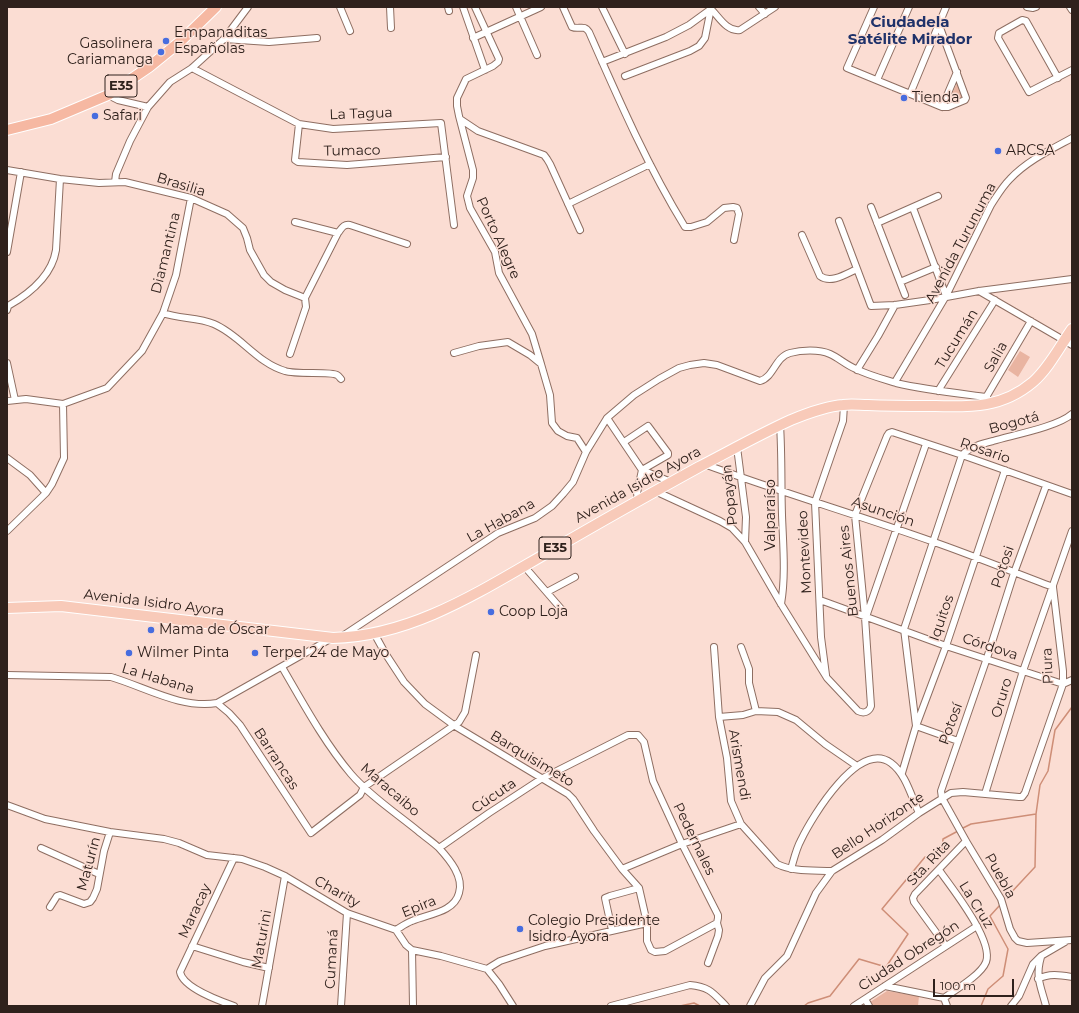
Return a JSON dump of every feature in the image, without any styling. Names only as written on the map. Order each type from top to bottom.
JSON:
[{"type":"highway","name":"E35","points":[[7,130],[51,118],[108,95],[149,67],[180,41],[216,7]]},
{"type":"main road","name":"Avenida Isidro Ayora","points":[[7,608],[61,606],[337,638],[374,633],[400,627],[443,610],[704,464],[780,425],[807,414],[844,405],[981,406],[1013,396],[1035,381],[1068,342],[1072,329]]},
{"type":"street","points":[[114,182],[130,141],[148,107],[170,82],[192,68],[224,39],[248,7]]},
{"type":"street","points":[[340,7],[350,31]]},
{"type":"street","points":[[390,7],[391,28]]},
{"type":"street","points":[[463,7],[484,70]]},
{"type":"street","points":[[475,7],[486,32]]},
{"type":"street","points":[[516,7],[537,55]]},
{"type":"street","points":[[473,38],[541,7]]},
{"type":"street","points":[[563,7],[572,27],[576,29],[583,26],[587,28],[650,164],[687,228],[709,221],[724,208],[737,208],[739,214],[734,240]]},
{"type":"street","points":[[602,7],[625,54]]},
{"type":"street","points":[[759,7],[764,14]]},
{"type":"street","points":[[711,8],[729,29],[734,31],[740,30],[775,7]]},
{"type":"street","points":[[874,7],[847,68],[942,107],[948,107],[966,99],[958,72],[939,25]]},
{"type":"street","points":[[877,80],[909,7]]},
{"type":"street","points":[[910,94],[946,7]]},
{"type":"street","points":[[1027,7],[1036,7]]},
{"type":"street","points":[[602,62],[666,37],[689,25],[711,8]]},
{"type":"street","points":[[624,76],[690,51],[699,46],[704,38],[711,8]]},
{"type":"street","points":[[1058,78],[1026,21],[1022,20],[999,33],[998,38],[1029,92],[1058,78],[1072,70]]},
{"type":"street","name":"Porto Alegre","points":[[486,32],[499,59],[498,62],[466,79],[457,98],[459,118],[473,170],[467,196],[470,208],[495,252],[499,273],[532,334],[541,364]]},
{"type":"street","points":[[224,39],[269,42],[317,38]]},
{"type":"street","name":"La Tagua","points":[[192,68],[299,124],[333,129],[441,123],[454,225]]},
{"type":"street","points":[[942,107],[958,72]]},
{"type":"street","points":[[108,95],[118,100],[148,107]]},
{"type":"street","points":[[459,118],[478,131],[544,155],[548,159],[580,230]]},
{"type":"street","name":"Tumaco","points":[[299,124],[295,160],[298,162],[347,165],[446,157]]},
{"type":"street","name":"Avenida Turunuma","points":[[896,382],[946,296],[991,205],[1009,180],[1033,160],[1072,138]]},
{"type":"street","points":[[568,204],[650,164]]},
{"type":"street","name":"Brasilia","points":[[7,170],[60,179],[125,182],[191,198],[227,214],[243,228],[248,238],[250,250],[264,275],[271,282],[285,290],[305,298]]},
{"type":"street","points":[[7,252],[21,172]]},
{"type":"street","points":[[7,310],[8,306],[31,291],[55,259],[60,179]]},
{"type":"street","points":[[878,223],[938,196]]},
{"type":"street","name":"Diamantina","points":[[63,404],[107,388],[142,352],[163,312],[176,275],[191,198]]},
{"type":"street","points":[[871,207],[905,295]]},
{"type":"street","points":[[913,208],[946,296]]},
{"type":"street","points":[[839,221],[871,306],[895,305],[930,300],[979,290],[1072,279]]},
{"type":"street","points":[[295,222],[338,233]]},
{"type":"street","points":[[290,354],[306,307],[305,298],[342,226],[346,224],[350,225],[407,244]]},
{"type":"street","points":[[802,235],[820,276],[825,279],[832,279],[857,269]]},
{"type":"street","points":[[900,282],[936,267]]},
{"type":"street","points":[[979,290],[1068,342]]},
{"type":"street","name":"Tucumán","points":[[938,391],[995,300]]},
{"type":"street","points":[[895,305],[857,370],[896,382],[938,391],[987,397]]},
{"type":"street","points":[[163,312],[176,317],[201,320],[214,324],[235,337],[254,353],[276,368],[295,373],[337,374],[341,379]]},
{"type":"street","name":"Salia","points":[[981,406],[1031,321]]},
{"type":"street","points":[[454,353],[479,346],[508,342],[530,355],[541,364],[550,395],[552,424],[567,436],[577,438],[586,452]]},
{"type":"street","name":"La Habana","points":[[7,675],[111,677],[159,694],[191,703],[217,703],[337,638],[498,533],[535,518],[552,506],[573,482],[586,452],[607,418],[634,395],[679,368],[690,364],[717,364],[760,381],[766,378],[780,359],[785,355],[796,352],[824,352],[857,370]]},
{"type":"street","points":[[7,363],[15,400]]},
{"type":"street","points":[[7,401],[26,399],[63,404],[64,458],[52,484],[46,493],[9,528]]},
{"type":"street","name":"Montevideo","points":[[827,678],[821,637],[815,502],[843,421],[844,405]]},
{"type":"street","name":"Bogotá","points":[[962,455],[968,449],[1056,423],[1072,414]]},
{"type":"street","points":[[607,418],[642,470],[672,482]]},
{"type":"street","name":"Valparaíso","points":[[780,425],[783,458],[781,492],[784,588],[781,604]]},
{"type":"street","points":[[624,442],[648,426],[668,453],[668,455],[642,470],[637,493],[638,501]]},
{"type":"street","name":"Rosario","points":[[889,433],[892,432],[962,455],[1072,494]]},
{"type":"street","name":"Buenos Aires","points":[[827,678],[858,711],[862,713],[870,710],[871,706],[865,617],[855,515],[889,433]]},
{"type":"street","points":[[865,617],[926,444]]},
{"type":"street","name":"Popayán","points":[[737,447],[746,517],[745,542]]},
{"type":"street","points":[[958,741],[916,726],[904,630],[962,455]]},
{"type":"street","points":[[7,458],[30,474],[46,493]]},
{"type":"street","name":"Asunción","points":[[704,464],[781,492],[934,542],[1053,587]]},
{"type":"street","name":"Iquitos","points":[[902,773],[916,726],[946,646],[1005,470]]},
{"type":"street","name":"Potosi","points":[[987,658],[1014,573],[1046,486]]},
{"type":"street","points":[[655,491],[720,521],[732,528],[745,542],[827,678]]},
{"type":"street","name":"Piura","points":[[1022,797],[1026,793],[1063,684],[1063,671],[1053,587],[1072,530]]},
{"type":"street","points":[[524,566],[563,611]]},
{"type":"street","points":[[547,592],[575,577]]},
{"type":"street","name":"Oruro","points":[[985,794],[1023,671],[1053,587]]},
{"type":"street","name":"Córdova","points":[[820,600],[946,646],[987,658],[1063,684]]},
{"type":"street","name":"Barquisimeto","points":[[374,633],[385,653],[409,688],[425,704],[455,726],[573,798],[594,831],[622,869],[639,888],[647,923],[647,941],[651,950],[661,952],[716,923]]},
{"type":"street","name":"Arismendi","points":[[714,647],[719,718],[727,758],[731,801],[742,824],[777,864],[791,869],[832,871]]},
{"type":"street","points":[[741,647],[749,669],[749,683],[756,711]]},
{"type":"street","points":[[364,787],[459,722],[466,712],[476,655]]},
{"type":"street","name":"Potosí","points":[[942,798],[941,791],[943,783],[987,658]]},
{"type":"street","name":"Maracaibo","points":[[282,667],[300,699],[351,774],[364,787],[439,848],[455,869],[461,885]]},
{"type":"street","points":[[1063,684],[1072,680]]},
{"type":"street","name":"Barrancas","points":[[217,703],[240,725],[311,833],[360,795],[364,787]]},
{"type":"street","points":[[719,718],[743,715],[756,711],[778,712],[796,720],[825,744],[857,766]]},
{"type":"street","name":"Cúcuta","points":[[439,848],[541,779],[628,735]]},
{"type":"street","name":"Pedernales","points":[[628,735],[638,735],[644,742],[653,781],[682,844],[718,915],[718,920],[716,923],[718,936],[708,963]]},
{"type":"street","points":[[791,869],[800,841],[820,807],[842,779],[857,766],[873,759],[882,758],[892,763],[902,773],[919,812]]},
{"type":"street","name":"Bello Horizonte","points":[[750,1006],[765,978],[787,956],[816,893],[832,871],[882,840],[919,812],[951,793],[963,792],[1022,797]]},
{"type":"street","name":"Puebla","points":[[942,798],[1002,900],[1010,929],[1015,938],[1018,941],[1027,943],[1070,940]]},
{"type":"street","name":"Charity","points":[[7,806],[45,819],[110,832],[164,839],[179,843],[207,855],[234,858],[265,867],[285,876],[347,913],[396,930]]},
{"type":"street","points":[[622,869],[682,844],[742,824]]},
{"type":"street","name":"Maturín","points":[[50,907],[57,896],[60,895],[81,904],[87,904],[93,898],[110,832]]},
{"type":"street","name":"Sta. Rita","points":[[946,946],[914,902],[913,898],[915,894],[966,841]]},
{"type":"street","points":[[41,848],[99,874]]},
{"type":"street","name":"Maracay","points":[[234,858],[181,969],[181,976],[187,982],[216,1000],[234,1006]]},
{"type":"street","name":"La Cruz","points":[[939,870],[983,936],[986,962],[977,973],[944,998]]},
{"type":"street","name":"Maturini","points":[[262,1006],[285,876]]},
{"type":"street","name":"Epira","points":[[396,930],[411,921],[446,909],[453,904],[459,894],[461,885]]},
{"type":"street","points":[[612,930],[605,902],[606,898],[639,888]]},
{"type":"street","name":"Cumaná","points":[[341,1006],[347,913]]},
{"type":"street","points":[[487,969],[500,961],[545,946],[647,923]]},
{"type":"street","name":"Ciudad Obregón","points":[[854,1006],[977,926]]},
{"type":"street","points":[[396,930],[406,945],[412,950],[441,956],[487,969],[499,984],[512,1006]]},
{"type":"street","points":[[1011,1006],[1019,996],[1030,968],[1041,956],[1070,940]]},
{"type":"street","points":[[192,946],[236,960],[268,968]]},
{"type":"street","points":[[412,950],[413,1006]]},
{"type":"street","points":[[1041,956],[1038,967],[1038,979],[1046,1006]]},
{"type":"street","points":[[1038,979],[1044,976],[1053,975],[1072,977]]},
{"type":"street","points":[[611,1006],[690,985],[703,987],[710,990],[726,1006]]},
{"type":"street","points":[[885,986],[944,998],[947,1006]]},
{"type":"street","points":[[865,999],[869,1006]]},
{"type":"shaded area","points":[[958,81],[964,98],[947,104]]},
{"type":"shaded area","points":[[1020,351],[1030,357],[1018,377],[1008,370]]},
{"type":"shaded area","points":[[887,991],[919,996],[918,1006],[872,1006],[870,1002]]},
{"type":"waterway","points":[[1007,897],[1035,867],[1036,814],[1040,785],[1048,771],[1055,730],[1072,707]]},
{"type":"waterway","points":[[961,829],[971,824],[1036,814]]},
{"type":"waterway","points":[[804,1006],[808,1003],[830,996],[859,959],[886,967],[908,934],[882,909],[925,857],[942,853],[943,839],[958,831]]},
{"type":"waterway","points":[[981,1006],[988,989],[1003,976],[1008,949],[990,916],[1000,905]]},
{"type":"waterway","points":[[680,1006],[694,1003],[700,1006]]},
{"type":"place","name":"Empanaditas Españolas","points":[[166,41]]},
{"type":"place","name":"Gasolinera Cariamanga","points":[[161,52]]},
{"type":"place","name":"Tienda","points":[[904,98]]},
{"type":"place","name":"Safari","points":[[95,116]]},
{"type":"place","name":"ARCSA","points":[[998,151]]},
{"type":"place","name":"Coop Loja","points":[[491,612]]},
{"type":"place","name":"Mama de Óscar","points":[[151,630]]},
{"type":"place","name":"Wilmer Pinta","points":[[129,653]]},
{"type":"place","name":"Terpel 24 de Mayo","points":[[255,653]]},
{"type":"place","name":"Colegio Presidente Isidro Ayora","points":[[520,929]]},
{"type":"district","name":"Ciudadela Satélite Mirador","points":[[910,32]]}]
